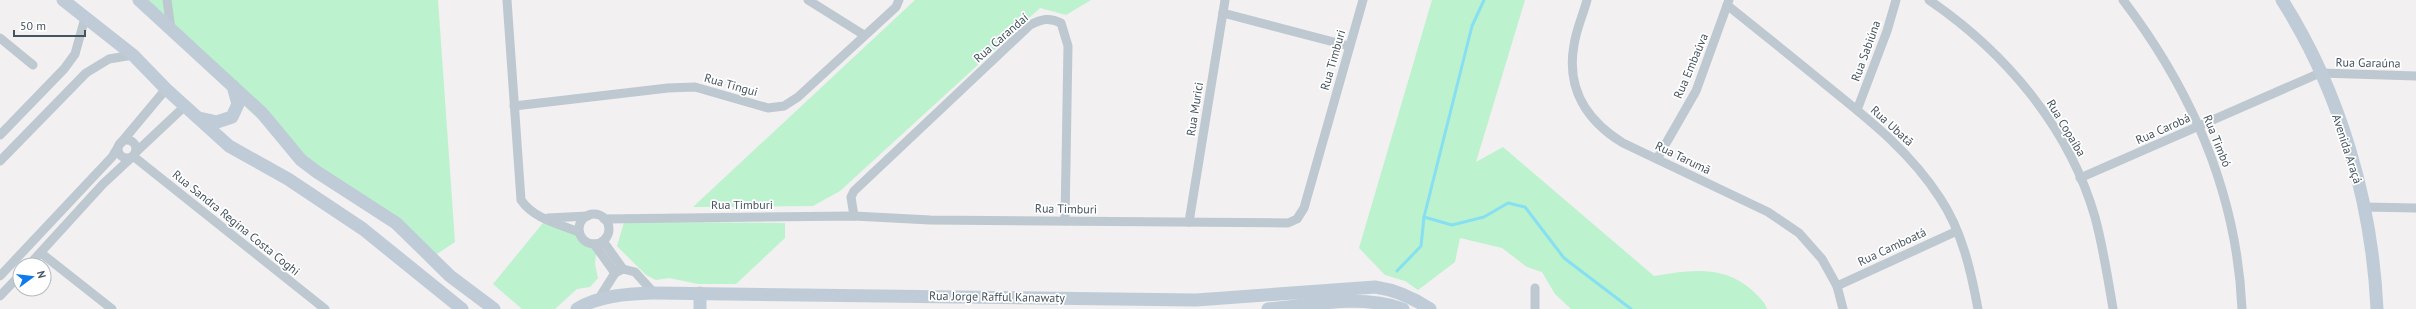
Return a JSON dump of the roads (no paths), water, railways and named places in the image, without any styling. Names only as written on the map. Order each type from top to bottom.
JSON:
[{"type":"main road","points":[[63,0],[133,55],[166,89],[229,146],[288,179],[363,229],[462,309]]},
{"type":"main road","points":[[139,0],[262,112],[301,160],[396,222],[450,276],[494,309]]},
{"type":"main road","name":"Avenida Araçá","points":[[2286,2],[2320,73],[2351,155],[2364,207],[2372,259],[2377,309]]},
{"type":"main road","points":[[197,117],[217,122],[232,117],[237,110],[238,98],[231,83]]},
{"type":"main road","name":"Rua Jorge Rafful Kanawaty","points":[[577,309],[598,300],[625,295],[654,293],[1196,300],[1375,287],[1393,290],[1414,298],[1430,309]]},
{"type":"main road","points":[[700,293],[700,309]]},
{"type":"main road","points":[[1268,309],[1364,301],[1384,303],[1403,309]]},
{"type":"street","points":[[167,0],[171,29]]},
{"type":"street","points":[[507,0],[521,200],[528,210],[536,215],[547,218],[579,232],[584,240],[598,242],[619,271]]},
{"type":"street","points":[[808,0],[864,35]]},
{"type":"street","name":"Rua Tingui","points":[[514,106],[668,88],[695,87],[768,108],[784,106],[798,97],[896,6],[899,0]]},
{"type":"street","name":"Rua Murici","points":[[1189,222],[1225,0]]},
{"type":"street","name":"Rua Timburi","points":[[604,219],[854,216],[930,220],[1288,223],[1297,219],[1304,208],[1363,0]]},
{"type":"street","name":"Rua Tarumã","points":[[1587,0],[1574,45],[1572,71],[1578,94],[1589,114],[1603,131],[1657,159],[1768,212],[1799,233],[1822,259],[1837,286],[1843,309]]},
{"type":"street","name":"Rua Sabiúna","points":[[1857,110],[1887,31],[1896,0]]},
{"type":"street","name":"Rua Copaíba","points":[[1929,0],[1961,22],[1997,55],[2028,90],[2059,136],[2080,178],[2094,216],[2105,256],[2113,309]]},
{"type":"street","name":"Rua Timbó","points":[[2123,0],[2149,35],[2178,82],[2199,126],[2214,164],[2230,213],[2240,271],[2242,309]]},
{"type":"street","name":"Rua Embaúva","points":[[1657,159],[1696,91],[1728,3]]},
{"type":"street","name":"Rua Ubatã","points":[[1728,3],[1890,137],[1915,164],[1941,199],[1957,230],[1972,272],[1978,309]]},
{"type":"street","points":[[1223,13],[1350,46]]},
{"type":"street","points":[[0,135],[64,69],[75,54],[85,18]]},
{"type":"street","name":"Rua Carandaí","points":[[854,216],[851,197],[854,191],[1030,25],[1040,20],[1052,18],[1061,23],[1066,32],[1068,46],[1066,221]]},
{"type":"street","points":[[0,38],[33,65]]},
{"type":"street","points":[[0,161],[86,73],[109,59],[133,55]]},
{"type":"street","name":"Rua Carobá","points":[[2080,178],[2320,73]]},
{"type":"street","name":"Rua Garaúna","points":[[2320,73],[2416,76]]},
{"type":"street","points":[[0,276],[112,157],[119,146],[166,89]]},
{"type":"street","points":[[38,256],[103,184],[184,106]]},
{"type":"street","name":"Rua Sandra Regina Costa Coghi","points":[[124,141],[130,141],[134,145],[133,156],[125,158],[120,155],[119,146],[124,141]]},
{"type":"street","name":"Rua Sandra Regina Costa Coghi","points":[[133,156],[325,309]]},
{"type":"street","points":[[2364,207],[2416,208]]},
{"type":"street","points":[[547,218],[596,215],[604,219],[608,233],[598,242]]},
{"type":"street","points":[[579,232],[581,222],[588,216]]},
{"type":"street","name":"Rua Camboatá","points":[[1837,286],[1957,230]]},
{"type":"street","points":[[36,238],[43,242],[38,256]]},
{"type":"street","points":[[26,248],[29,255],[38,256],[112,309]]},
{"type":"street","points":[[619,271],[635,272],[654,293]]},
{"type":"street","points":[[598,300],[619,271]]},
{"type":"street","points":[[0,296],[12,283]]},
{"type":"street","points":[[1535,288],[1535,309]]},
{"type":"waterway","points":[[1397,271],[1421,246],[1424,217],[1472,26],[1484,0]]},
{"type":"waterway","points":[[1424,217],[1452,225],[1484,217],[1508,203],[1525,207],[1564,258],[1631,309]]}]
